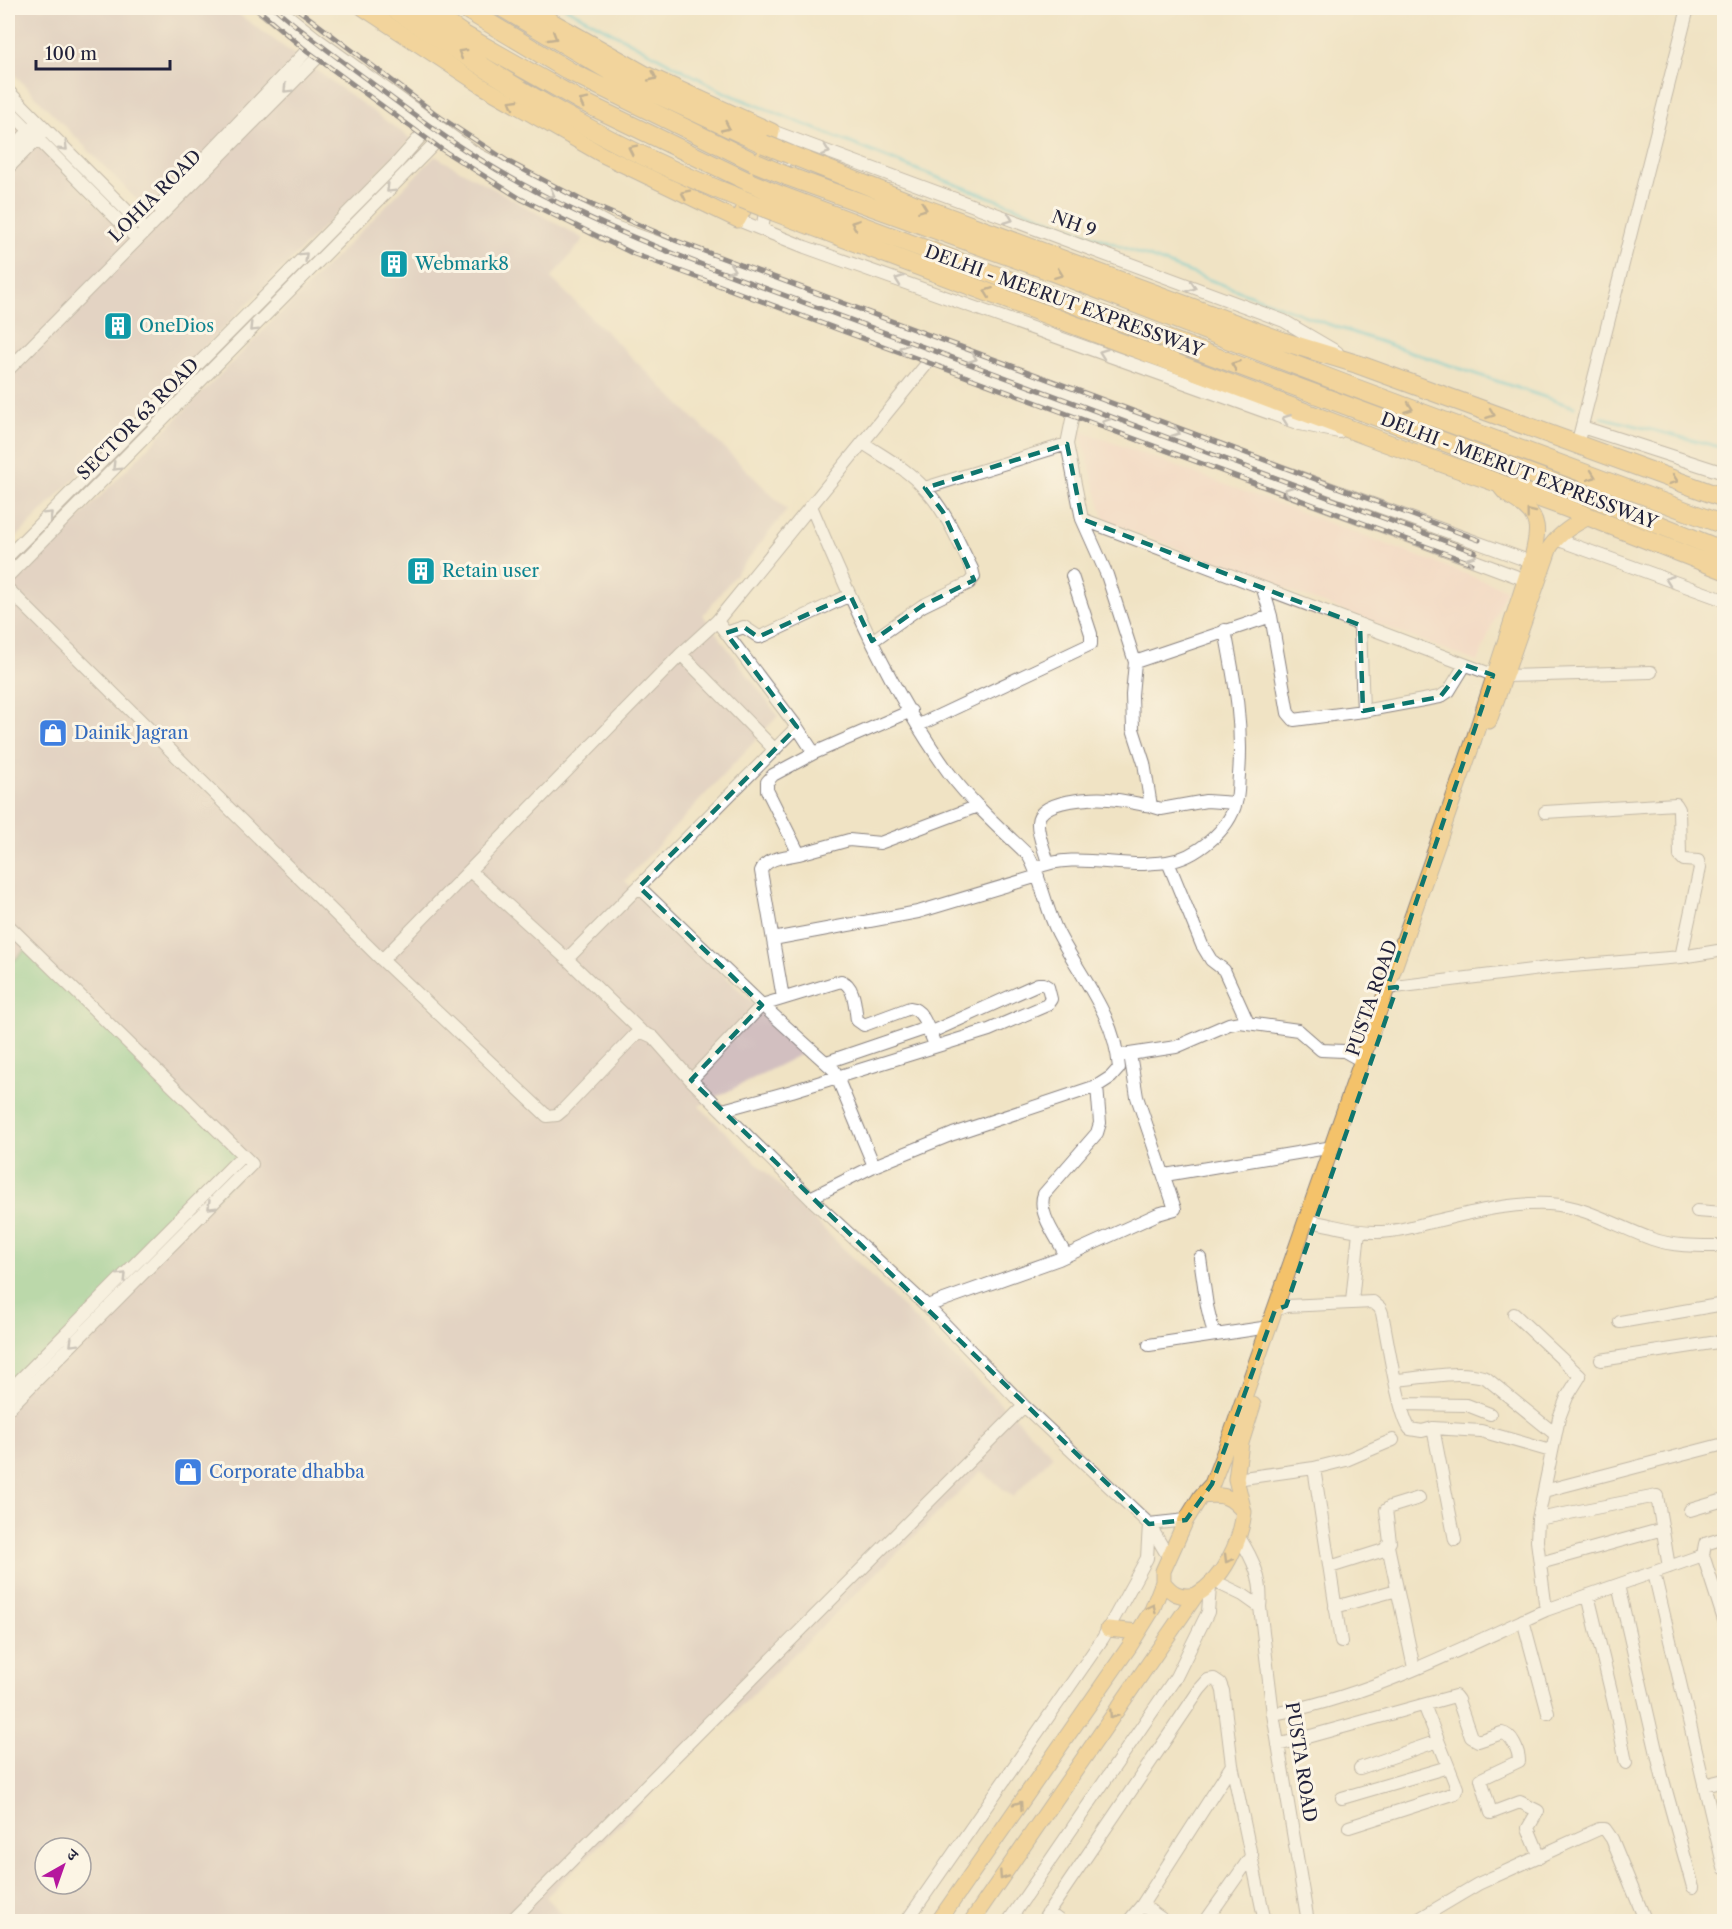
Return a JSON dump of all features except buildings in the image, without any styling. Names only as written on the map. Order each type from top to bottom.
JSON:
[{"type":"highway","points":[[393,8],[443,42],[522,90],[609,138],[707,185],[746,191]]},
{"type":"highway","name":"DELHI - MEERUT EXPRESSWAY","points":[[423,8],[464,35],[746,191],[1566,487],[1725,551]]},
{"type":"highway","name":"DELHI - MEERUT EXPRESSWAY","points":[[464,8],[570,72],[787,176],[1053,272],[1354,388],[1725,525]]},
{"type":"highway","points":[[503,8],[620,77],[792,147],[924,208],[1281,341],[1357,364],[1725,498]]},
{"type":"highway","points":[[778,204],[1384,442],[1559,505],[1725,570]]},
{"type":"main road","points":[[363,8],[482,86],[603,155],[738,219],[770,141],[767,137],[646,74],[529,8]]},
{"type":"main road","name":"PUSTA ROAD","points":[[1498,483],[1504,494],[1526,507],[1535,519],[1537,537],[1499,676]]},
{"type":"main road","name":"PUSTA ROAD","points":[[938,1922],[1152,1610],[1162,1582],[1163,1571],[1186,1520],[1201,1496],[1212,1484],[1269,1327],[1281,1308],[1315,1222],[1472,745],[1545,560],[1556,539],[1571,526],[1588,517]]},
{"type":"main road","name":"PUSTA ROAD","points":[[1244,1512],[1236,1479],[1247,1421],[1333,1147],[1362,1061],[1392,988]]},
{"type":"main road","points":[[971,1922],[1196,1595],[1212,1584],[1239,1537],[1244,1512],[1235,1500],[1217,1495],[1201,1496]]},
{"type":"main road","points":[[1162,1582],[1172,1593],[1186,1597],[1196,1595]]},
{"type":"main road","points":[[1108,1629],[1138,1632]]},
{"type":"street","points":[[261,8],[319,47],[473,163],[603,235],[1526,580]]},
{"type":"street","points":[[278,8],[319,47]]},
{"type":"street","points":[[1577,445],[1688,8]]},
{"type":"street","name":"LOHIA ROAD","points":[[8,359],[319,47]]},
{"type":"street","name":"LOHIA ROAD","points":[[8,370],[319,47]]},
{"type":"street","points":[[8,91],[37,130],[132,234]]},
{"type":"street","points":[[8,109],[37,130],[141,225]]},
{"type":"street","name":"SECTOR 63 ROAD","points":[[8,556],[429,128]]},
{"type":"street","points":[[8,153],[37,130]]},
{"type":"street","points":[[8,168],[37,130]]},
{"type":"street","points":[[441,137],[612,226],[1531,562]]},
{"type":"street","name":"SECTOR 63 ROAD","points":[[8,576],[441,137]]},
{"type":"street","points":[[762,229],[764,218],[792,147]]},
{"type":"street","points":[[396,164],[406,173]]},
{"type":"street","points":[[738,219],[805,247],[1300,424],[1384,442]]},
{"type":"street","points":[[382,960],[681,654],[717,621],[940,346]]},
{"type":"street","points":[[1077,396],[1067,444],[1082,519],[1107,575],[1136,662],[1132,695],[1133,729],[1144,763],[1151,806]]},
{"type":"street","points":[[1582,427],[1725,473]]},
{"type":"street","points":[[863,442],[925,488],[943,512],[974,577],[969,583],[922,606],[872,641]]},
{"type":"street","points":[[925,488],[1067,444]]},
{"type":"street","points":[[811,506],[872,641],[919,725],[951,775],[1040,869]]},
{"type":"street","points":[[1082,519],[1499,676],[1651,672]]},
{"type":"street","points":[[1556,539],[1725,600]]},
{"type":"street","points":[[919,725],[1091,644],[1091,634],[1071,576]]},
{"type":"street","points":[[8,589],[382,960],[547,1116],[557,1115],[563,1110],[629,1040],[642,1032]]},
{"type":"street","points":[[1263,589],[1271,616],[1288,713],[1298,720],[1440,697],[1449,691],[1465,665]]},
{"type":"street","points":[[726,633],[744,627],[759,637],[850,595]]},
{"type":"street","points":[[1136,662],[1271,616]]},
{"type":"street","points":[[717,621],[814,753]]},
{"type":"street","points":[[1360,625],[1363,711]]},
{"type":"street","points":[[773,939],[918,912],[1067,861],[1142,864],[1168,862],[1186,856],[1209,842],[1225,825],[1236,803],[1241,748],[1241,717],[1226,630]]},
{"type":"street","points":[[681,654],[774,750]]},
{"type":"street","points":[[799,854],[767,790],[767,782],[773,776],[814,753],[911,711]]},
{"type":"street","points":[[567,958],[797,727]]},
{"type":"street","points":[[810,1198],[874,1166],[953,1134],[1097,1086],[1116,1073],[1119,1068],[1111,1028],[1105,1013],[1058,933],[1046,905],[1040,869],[1038,822],[1040,814],[1048,807],[1077,799],[1109,798],[1161,809],[1206,801],[1236,803]]},
{"type":"street","points":[[1545,812],[1676,804],[1679,809],[1680,856],[1684,860],[1698,861],[1700,868],[1681,957]]},
{"type":"street","points":[[783,998],[761,871],[764,865],[769,861],[849,840],[880,843],[978,806]]},
{"type":"street","points":[[1168,862],[1202,945],[1211,960],[1224,970],[1248,1023]]},
{"type":"street","points":[[470,871],[567,958],[642,1032],[653,1036],[692,1080],[810,1198],[927,1306],[1024,1406],[1149,1524],[1169,1558]]},
{"type":"street","points":[[639,887],[762,1005],[827,1062],[837,1077],[874,1166]]},
{"type":"street","points":[[8,925],[252,1164],[8,1409]]},
{"type":"street","points":[[1392,988],[1548,968],[1681,957],[1725,950]]},
{"type":"street","points":[[692,1080],[762,1005],[841,981],[846,982],[850,988],[857,1020],[860,1024],[864,1025],[910,1008],[915,1009],[919,1012],[935,1047]]},
{"type":"street","points":[[723,1110],[989,1030],[1047,1005],[1051,999],[1048,987],[1038,984],[928,1030],[827,1062]]},
{"type":"street","points":[[1116,1056],[1176,1047],[1229,1024],[1248,1023],[1298,1030],[1321,1050],[1344,1051],[1362,1061]]},
{"type":"street","points":[[927,1306],[1059,1259],[1158,1214],[1175,1209],[1137,1097],[1130,1053]]},
{"type":"street","points":[[1059,1259],[1063,1250],[1045,1215],[1042,1200],[1044,1194],[1097,1133],[1100,1123],[1097,1086]]},
{"type":"street","points":[[1165,1175],[1333,1147]]},
{"type":"street","points":[[8,1392],[243,1155]]},
{"type":"street","points":[[1315,1222],[1377,1233],[1496,1208],[1525,1204],[1550,1204],[1586,1212],[1663,1242],[1725,1246]]},
{"type":"street","points":[[1697,1211],[1725,1213]]},
{"type":"street","points":[[1352,1302],[1359,1231]]},
{"type":"street","points":[[1200,1258],[1214,1335]]},
{"type":"street","points":[[1281,1308],[1373,1302],[1380,1308],[1401,1404],[1406,1424],[1410,1429],[1481,1431],[1551,1451]]},
{"type":"street","points":[[1620,1322],[1725,1304]]},
{"type":"street","points":[[1514,1314],[1580,1376],[1567,1397],[1555,1434],[1538,1519],[1536,1541],[1546,1610]]},
{"type":"street","points":[[1149,1345],[1269,1327]]},
{"type":"street","points":[[1601,1360],[1725,1341]]},
{"type":"street","points":[[1396,1380],[1464,1374],[1486,1378],[1555,1434]]},
{"type":"street","points":[[1401,1404],[1467,1405],[1490,1414]]},
{"type":"street","points":[[510,1922],[1024,1406]]},
{"type":"street","points":[[1433,1428],[1455,1540]]},
{"type":"street","points":[[1236,1479],[1314,1468],[1346,1460],[1394,1440]]},
{"type":"street","points":[[1544,1491],[1725,1444]]},
{"type":"street","points":[[1314,1468],[1341,1642]]},
{"type":"street","points":[[1538,1519],[1657,1496],[1669,1567]]},
{"type":"street","points":[[1330,1567],[1384,1550],[1390,1542],[1386,1510],[1419,1498]]},
{"type":"street","points":[[1690,1510],[1725,1500]]},
{"type":"street","points":[[1149,1524],[1186,1520]]},
{"type":"street","points":[[906,1922],[1095,1652],[1147,1558],[1149,1524]]},
{"type":"street","points":[[1540,1563],[1663,1529]]},
{"type":"street","name":"PUSTA ROAD","points":[[1239,1537],[1253,1559],[1262,1591],[1260,1607],[1273,1714],[1308,1922]]},
{"type":"street","points":[[1725,1538],[1705,1544],[1702,1555],[1723,1605],[1725,1620]]},
{"type":"street","points":[[1388,1546],[1414,1668]]},
{"type":"street","points":[[1273,1714],[1309,1708],[1355,1692],[1546,1610],[1702,1555]]},
{"type":"street","points":[[1654,1573],[1724,1868]]},
{"type":"street","points":[[1711,1579],[1725,1575]]},
{"type":"street","points":[[1008,1922],[1170,1687],[1204,1622],[1208,1612],[1212,1584],[1243,1595],[1260,1607]]},
{"type":"street","points":[[1618,1585],[1662,1776],[1694,1887]]},
{"type":"street","points":[[1335,1607],[1397,1590]]},
{"type":"street","points":[[1196,1595],[1204,1622]]},
{"type":"street","points":[[1588,1595],[1626,1763]]},
{"type":"street","points":[[1523,1620],[1548,1713]]},
{"type":"street","points":[[1061,1922],[1045,1917],[1200,1689],[1208,1680],[1214,1679],[1220,1683],[1223,1691],[1232,1765],[1265,1922]]},
{"type":"street","points":[[1278,1745],[1455,1696],[1474,1740],[1478,1741],[1502,1733],[1510,1737],[1519,1761],[1481,1779],[1491,1813],[1520,1802],[1538,1810],[1528,1827],[1540,1857]]},
{"type":"street","points":[[1349,1827],[1452,1795],[1457,1788],[1425,1705]]},
{"type":"street","points":[[1360,1768],[1438,1741]]},
{"type":"street","points":[[1128,1922],[1142,1905],[1232,1765]]},
{"type":"street","points":[[1342,1798],[1448,1767]]},
{"type":"street","points":[[1704,1785],[1725,1780]]},
{"type":"street","points":[[1414,1922],[1478,1884],[1599,1829],[1605,1829],[1612,1839],[1646,1922]]},
{"type":"street","points":[[1205,1922],[1252,1855]]},
{"type":"street","points":[[1142,1905],[1166,1922]]},
{"type":"highlighted area","points":[[1067,444],[1082,519],[1360,625],[1363,711],[1440,697],[1465,665],[1493,675],[1387,988],[1397,987],[1286,1306],[1275,1310],[1212,1484],[1186,1520],[1149,1524],[691,1080],[762,1005],[639,887],[797,727],[726,633],[744,627],[758,637],[850,595],[872,641],[922,606],[974,580],[943,512],[925,488]]},
{"type":"shaded area","points":[[8,8],[230,8],[411,139],[8,546],[8,116],[116,224],[138,201],[8,68]]},
{"type":"shaded area","points":[[435,156],[584,239],[551,278],[787,510],[703,615],[778,716],[625,881],[805,1052],[699,1106],[1053,1455],[1013,1497],[981,1471],[546,1897],[569,1921],[8,1922],[8,590]]},
{"type":"shaded area","points":[[1079,430],[1506,589],[1478,662],[1105,521]]},
{"type":"green space","points":[[29,946],[252,1164],[8,1397],[8,967]]},
{"type":"waterway","points":[[566,8],[726,93],[920,171],[1322,322],[1574,407]]},
{"type":"waterway","points":[[1601,417],[1724,448]]},
{"type":"railway","points":[[256,8],[302,47],[441,149],[521,199],[634,254],[1471,563]]},
{"type":"railway","points":[[275,8],[319,44],[447,138],[531,189],[587,217],[703,265],[1475,552]]},
{"type":"railway","points":[[296,8],[440,117],[509,162],[583,201],[677,241],[1479,540]]},
{"type":"place","name":"Webmark8","points":[[394,264]]},
{"type":"place","name":"OneDios","points":[[118,326]]},
{"type":"place","name":"Retain user","points":[[421,571]]},
{"type":"place","name":"Dainik Jagran","points":[[53,733]]},
{"type":"place","name":"Corporate dhabba","points":[[188,1472]]}]
